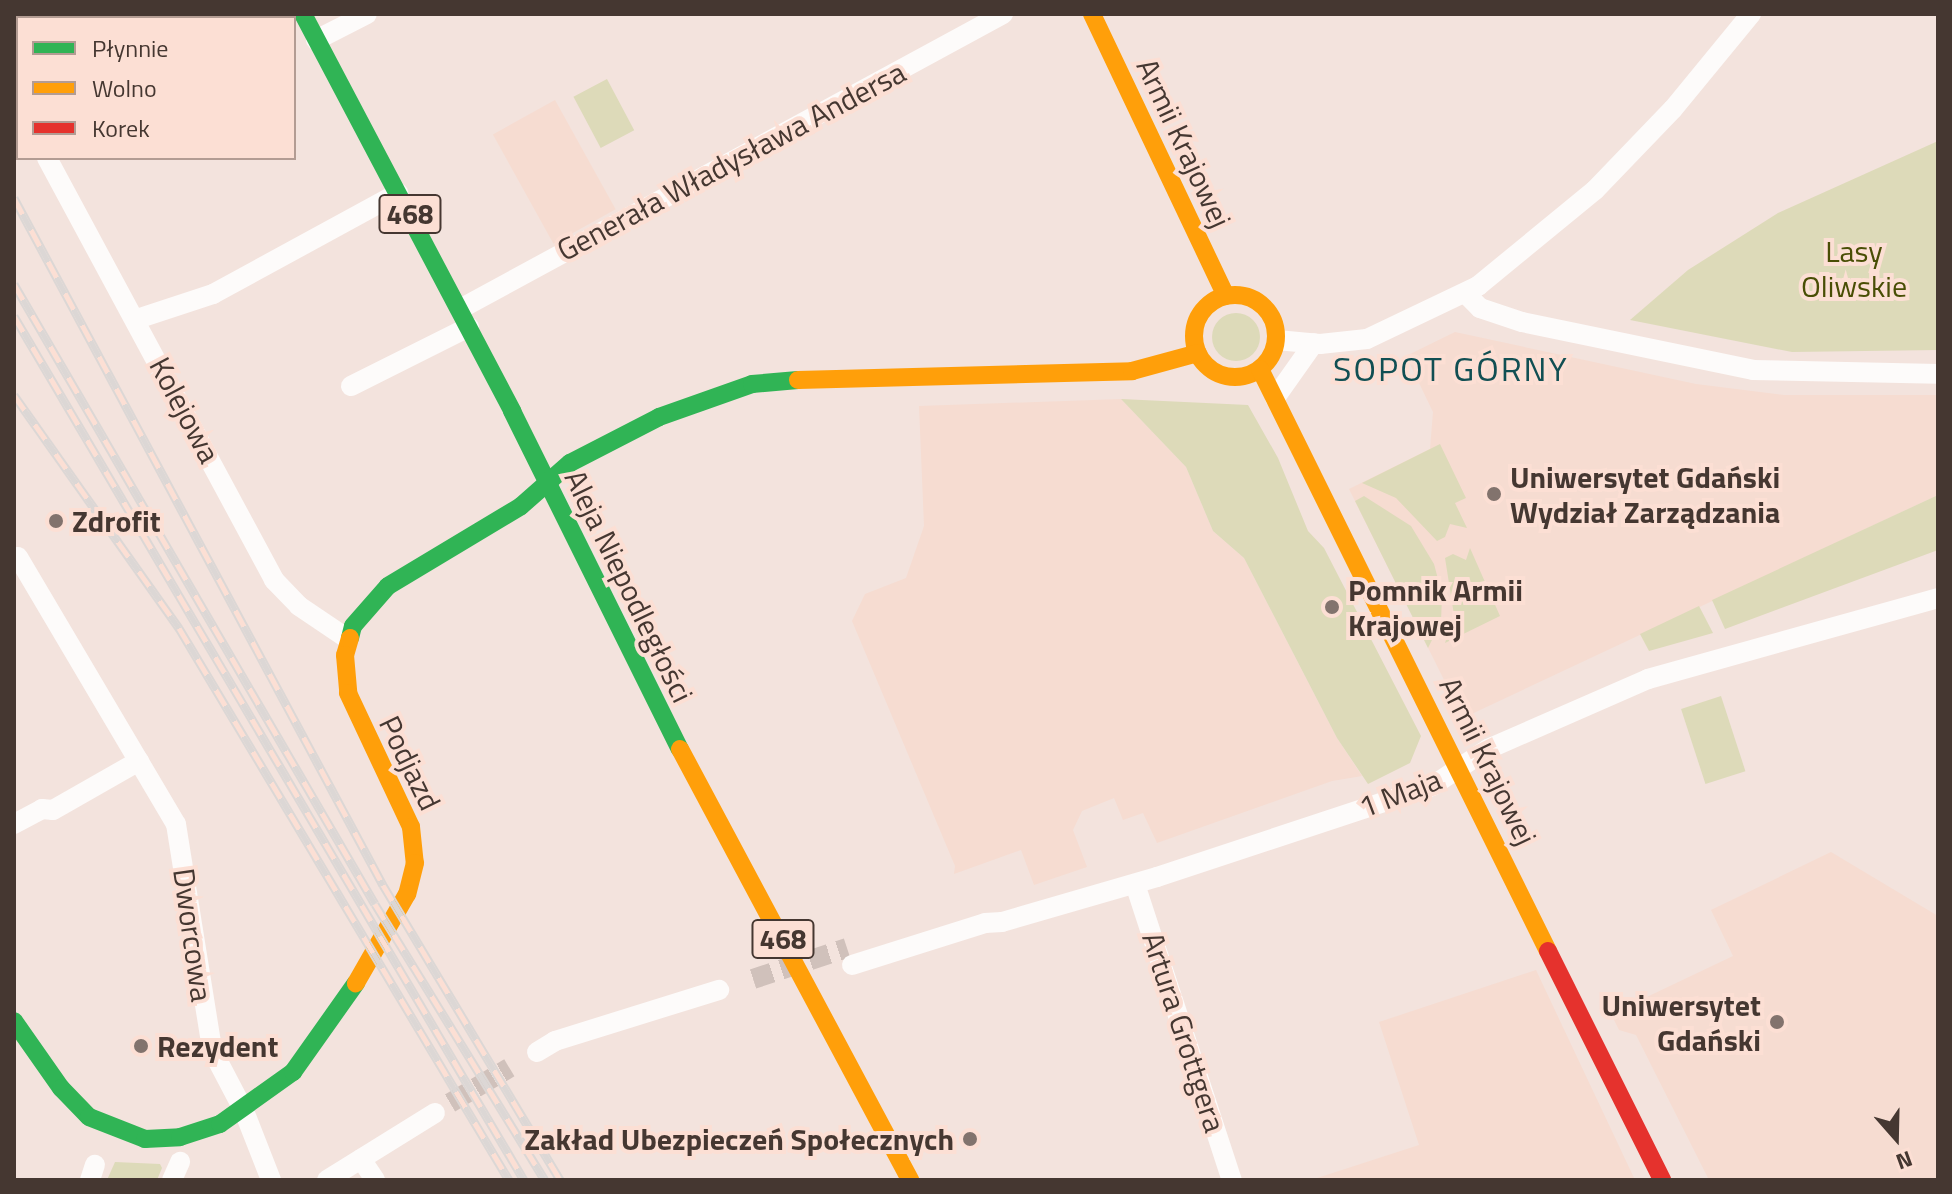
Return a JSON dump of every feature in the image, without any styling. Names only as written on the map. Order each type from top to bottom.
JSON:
[{"type":"street","name":"Aleja Niepodległości","points":[[303,14],[464,318],[672,734],[910,1180]]},
{"type":"street","points":[[316,40],[367,14]]},
{"type":"street","name":"Generała Władysława Andersa","points":[[351,386],[464,318],[1003,14]]},
{"type":"street","name":"Armii Krajowej","points":[[1092,14],[1226,296]]},
{"type":"street","points":[[1277,340],[1314,343],[1367,339],[1466,294],[1595,190],[1673,109],[1751,14]]},
{"type":"street","name":"Kolejowa","points":[[48,160],[137,319],[274,580],[299,606],[348,639]]},
{"type":"street","points":[[137,319],[213,294],[398,193]]},
{"type":"street","points":[[1466,294],[1480,308],[1522,322],[1753,370],[1938,374]]},
{"type":"street","points":[[1226,296],[1256,300],[1268,310],[1277,340],[1260,369],[1225,376],[1198,353],[1196,324],[1212,301],[1226,296]]},
{"type":"street","points":[[1275,398],[1314,343]]},
{"type":"street","name":"Podjazd","points":[[14,1021],[69,1097],[111,1129],[145,1139],[180,1137],[244,1111],[308,1056],[359,978],[411,884],[414,840],[350,701],[345,665],[348,639],[360,613],[388,586],[521,506],[570,463],[659,417],[752,384],[836,376],[1132,371],[1198,353]]},
{"type":"street","name":"Armii Krajowej","points":[[1260,369],[1460,767],[1662,1180]]},
{"type":"street","name":"Dworcowa","points":[[18,557],[176,824],[212,1050],[244,1111],[271,1180]]},
{"type":"street","name":"1 Maja","points":[[852,965],[1135,884],[1432,786],[1460,767],[1596,697],[1648,679],[1938,598]]},
{"type":"street","points":[[14,824],[42,809],[53,810],[139,761]]},
{"type":"street","name":"Artura Grottgera","points":[[1135,884],[1232,1180]]},
{"type":"street","points":[[537,1052],[555,1041],[719,990]]},
{"type":"street","points":[[327,1180],[435,1113]]},
{"type":"street","points":[[361,1159],[375,1180]]},
{"type":"shaded area","points":[[555,100],[616,209],[554,244],[493,134]]},
{"type":"shaded area","points":[[1455,332],[1696,384],[1784,395],[1938,395],[1938,495],[1463,718],[1349,489],[1430,449],[1433,412],[1406,356]]},
{"type":"shaded area","points":[[1121,399],[1186,467],[1213,531],[1244,558],[1337,738],[1362,776],[1332,781],[1157,843],[1143,813],[1123,820],[1114,798],[1082,811],[1073,830],[1087,867],[1034,885],[1021,850],[954,874],[955,866],[852,621],[865,594],[906,578],[924,526],[919,406]]},
{"type":"shaded area","name":"Uniwersytet Gdański","points":[[1831,852],[1938,916],[1938,1180],[1709,1180],[1636,1035],[1619,1030],[1611,1014],[1733,956],[1711,910]]},
{"type":"shaded area","points":[[1536,970],[1635,1180],[1311,1180],[1419,1145],[1379,1022]]},
{"type":"green space","points":[[607,79],[634,130],[601,148],[573,97]]},
{"type":"green space","name":"Lasy Oliwskie","points":[[1938,141],[1938,350],[1792,352],[1630,320],[1688,270],[1778,213]]},
{"type":"green space","points":[[1236,313],[1253,320],[1260,337],[1253,354],[1236,361],[1219,354],[1212,337],[1219,320]]},
{"type":"green space","points":[[1121,399],[1248,405],[1278,458],[1308,531],[1324,548],[1421,736],[1410,763],[1368,784],[1337,738],[1244,558],[1213,531],[1186,467]]},
{"type":"green space","points":[[1440,444],[1466,498],[1455,503],[1467,528],[1450,524],[1445,537],[1437,541],[1396,498],[1362,483]]},
{"type":"green space","points":[[1938,495],[1938,550],[1725,629],[1712,600]]},
{"type":"green space","points":[[1364,496],[1411,526],[1434,564],[1442,594],[1441,622],[1428,648],[1355,501]]},
{"type":"green space","points":[[1470,548],[1500,616],[1445,643],[1454,615],[1445,558],[1453,554],[1466,560]]},
{"type":"green space","points":[[1699,606],[1713,633],[1649,651],[1640,634]]},
{"type":"green space","points":[[1721,696],[1745,771],[1705,784],[1681,709]]},
{"type":"green space","points":[[115,1162],[160,1164],[162,1168],[157,1180],[107,1180]]},
{"type":"tunnel","points":[[753,979],[847,948]]},
{"type":"tunnel","points":[[450,1103],[509,1068]]},
{"type":"railway","points":[[14,198],[383,885],[560,1180]]},
{"type":"railway","points":[[14,284],[375,904],[545,1180]]},
{"type":"railway","points":[[14,316],[524,1180]]},
{"type":"railway","points":[[14,395],[179,628],[509,1180]]},
{"type":"traffic: fast","points":[[303,14],[512,411],[680,749]]},
{"type":"traffic: fast","points":[[350,638],[353,626],[388,586],[521,506],[570,463],[659,417],[752,384],[798,380]]},
{"type":"traffic: fast","points":[[14,1021],[61,1088],[89,1117],[145,1139],[180,1137],[220,1124],[293,1072],[356,983]]},
{"type":"traffic: slow","points":[[1092,14],[1226,296]]},
{"type":"traffic: slow","points":[[1235,295],[1251,298],[1264,307],[1273,320],[1276,336],[1273,352],[1264,365],[1251,374],[1235,377],[1219,374],[1206,365],[1197,352],[1194,336],[1197,320],[1206,307],[1219,298],[1235,295]]},
{"type":"traffic: slow","points":[[798,380],[1132,371],[1198,353]]},
{"type":"traffic: slow","points":[[1260,369],[1548,951]]},
{"type":"traffic: slow","points":[[350,638],[345,655],[348,693],[411,827],[415,863],[407,894],[356,983]]},
{"type":"traffic: slow","points":[[680,749],[910,1180]]},
{"type":"traffic: jam","points":[[1548,951],[1662,1180]]},
{"type":"place","name":"Uniwersytet Gdański Wydział Zarządzania","points":[[1494,494]]},
{"type":"place","name":"Zdrofit","points":[[56,521]]},
{"type":"place","name":"Pomnik Armii Krajowej","points":[[1332,607]]},
{"type":"place","name":"Uniwersytet Gdański","points":[[1777,1022]]},
{"type":"place","name":"Rezydent","points":[[141,1046]]},
{"type":"place","name":"Zakład Ubezpieczeń Społecznych","points":[[970,1139]]},
{"type":"district","name":"SOPOT GÓRNY","points":[[1451,369]]}]
